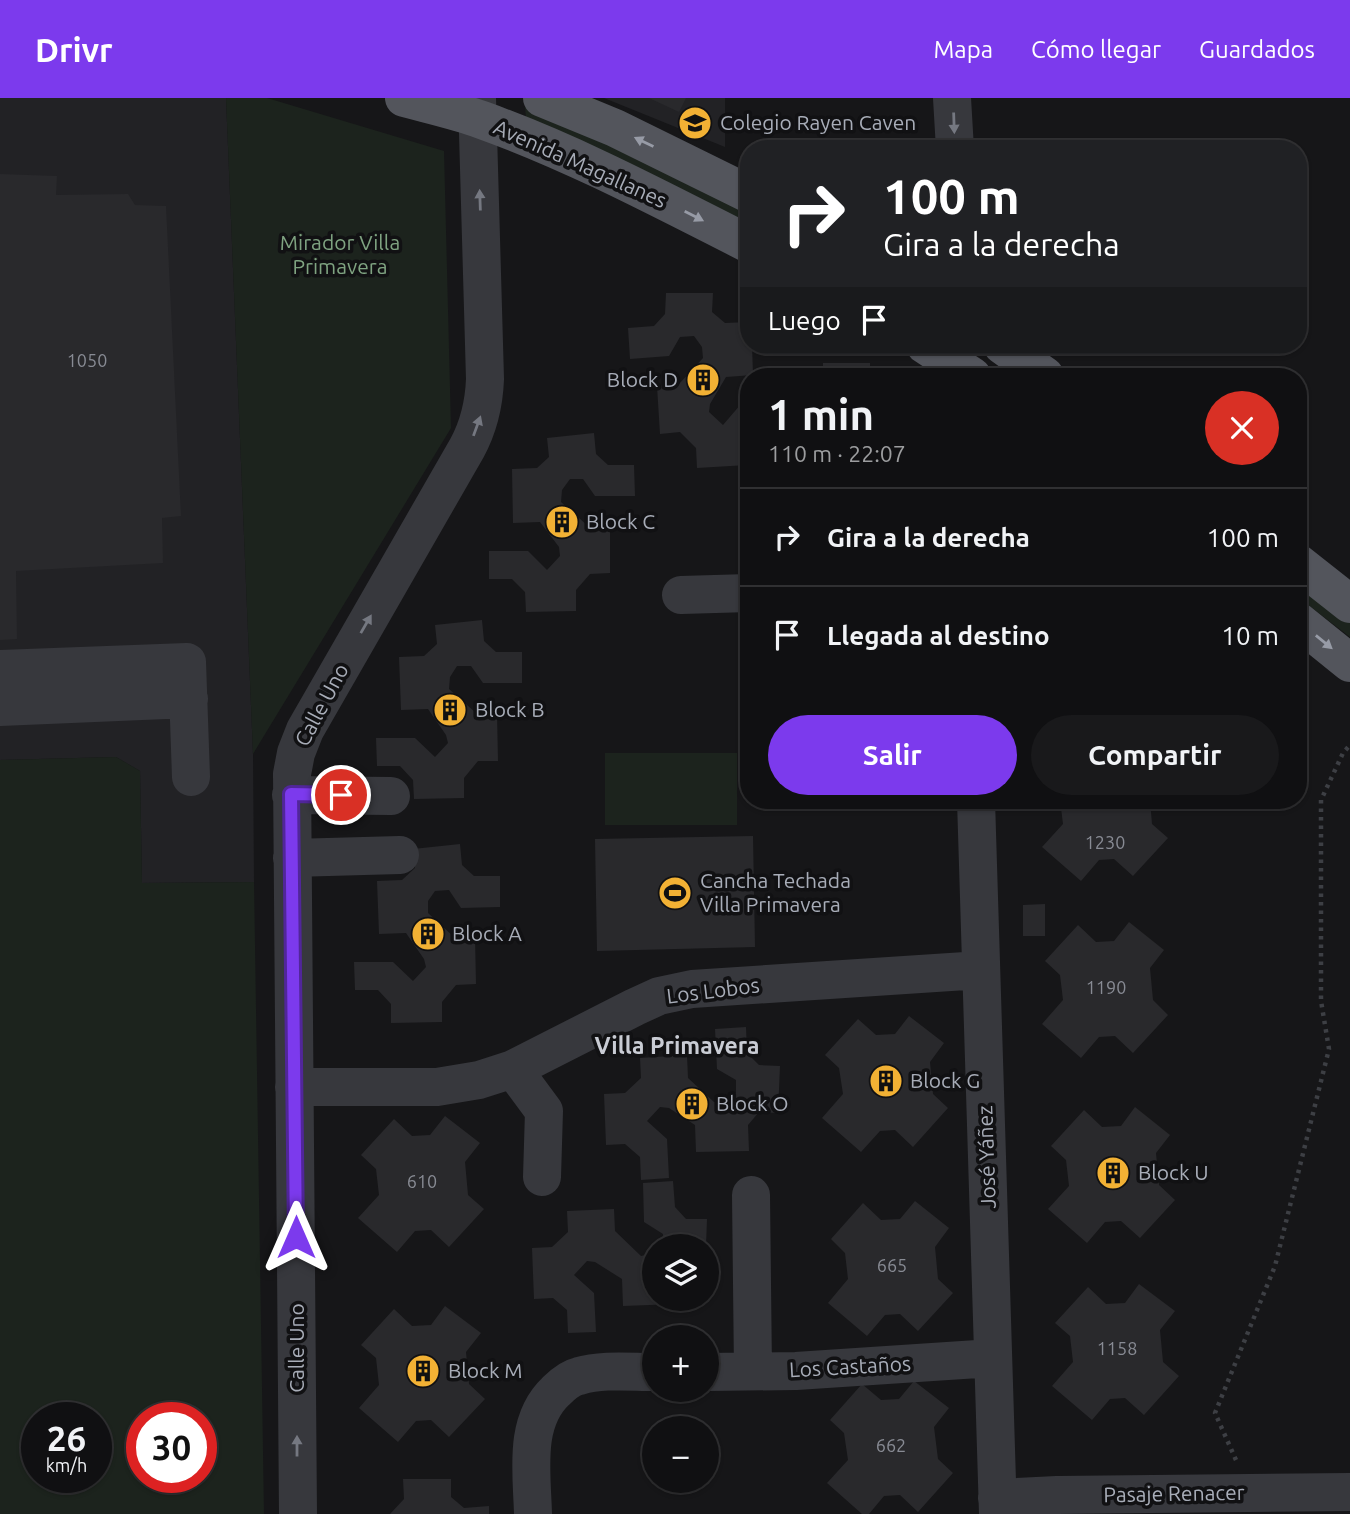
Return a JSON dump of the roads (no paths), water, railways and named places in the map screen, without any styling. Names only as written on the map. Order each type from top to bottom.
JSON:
[{"type":"main road","name":"Avenida Magallanes","points":[[404,98],[478,108],[740,239]]},
{"type":"main road","points":[[542,98],[615,128],[740,190]]},
{"type":"main road","points":[[941,354],[965,367]]},
{"type":"main road","points":[[1014,354],[1034,368]]},
{"type":"main road","points":[[1307,570],[1350,604]]},
{"type":"main road","points":[[1307,628],[1350,663]]},
{"type":"street","points":[[953,98],[955,140]]},
{"type":"street","name":"Calle Uno","points":[[298,1514],[292,774],[296,753],[305,730],[467,449],[481,417],[485,379],[478,108]]},
{"type":"street","points":[[681,596],[740,593]]},
{"type":"street","points":[[0,669],[187,662],[191,778]]},
{"type":"street","points":[[0,707],[189,699]]},
{"type":"street","points":[[291,794],[391,796]]},
{"type":"street","name":"José Yáñez","points":[[976,809],[997,1506]]},
{"type":"street","points":[[292,858],[400,855]]},
{"type":"street","name":"Los Lobos","points":[[295,1087],[437,1087],[479,1080],[513,1069],[659,996],[692,989],[981,970]]},
{"type":"street","points":[[513,1069],[544,1111],[541,1177]]},
{"type":"street","points":[[751,1195],[753,1371]]},
{"type":"street","name":"Los Castaños","points":[[719,1372],[796,1371],[993,1359]]},
{"type":"street","points":[[533,1514],[531,1447],[537,1418],[550,1397],[564,1383],[578,1376],[642,1372]]},
{"type":"street","name":"Pasaje Renacer","points":[[997,1506],[1057,1495],[1350,1492]]},
{"type":"place","name":"Colegio Rayen Caven","points":[[695,123]]},
{"type":"place","name":"Block D","points":[[703,380]]},
{"type":"place","name":"Block C","points":[[562,522]]},
{"type":"place","name":"Block B","points":[[450,710]]},
{"type":"place","name":"Cancha Techada Villa Primavera","points":[[675,893]]},
{"type":"place","name":"Block A","points":[[428,934]]},
{"type":"place","name":"Block G","points":[[886,1081]]},
{"type":"place","name":"Block O","points":[[692,1104]]},
{"type":"place","name":"Block U","points":[[1113,1173]]},
{"type":"place","name":"Block M","points":[[423,1371]]},
{"type":"district","name":"Villa Primavera","points":[[677,1046]]},
{"type":"park label","name":"Mirador Villa Primavera","points":[[340,255]]}]
